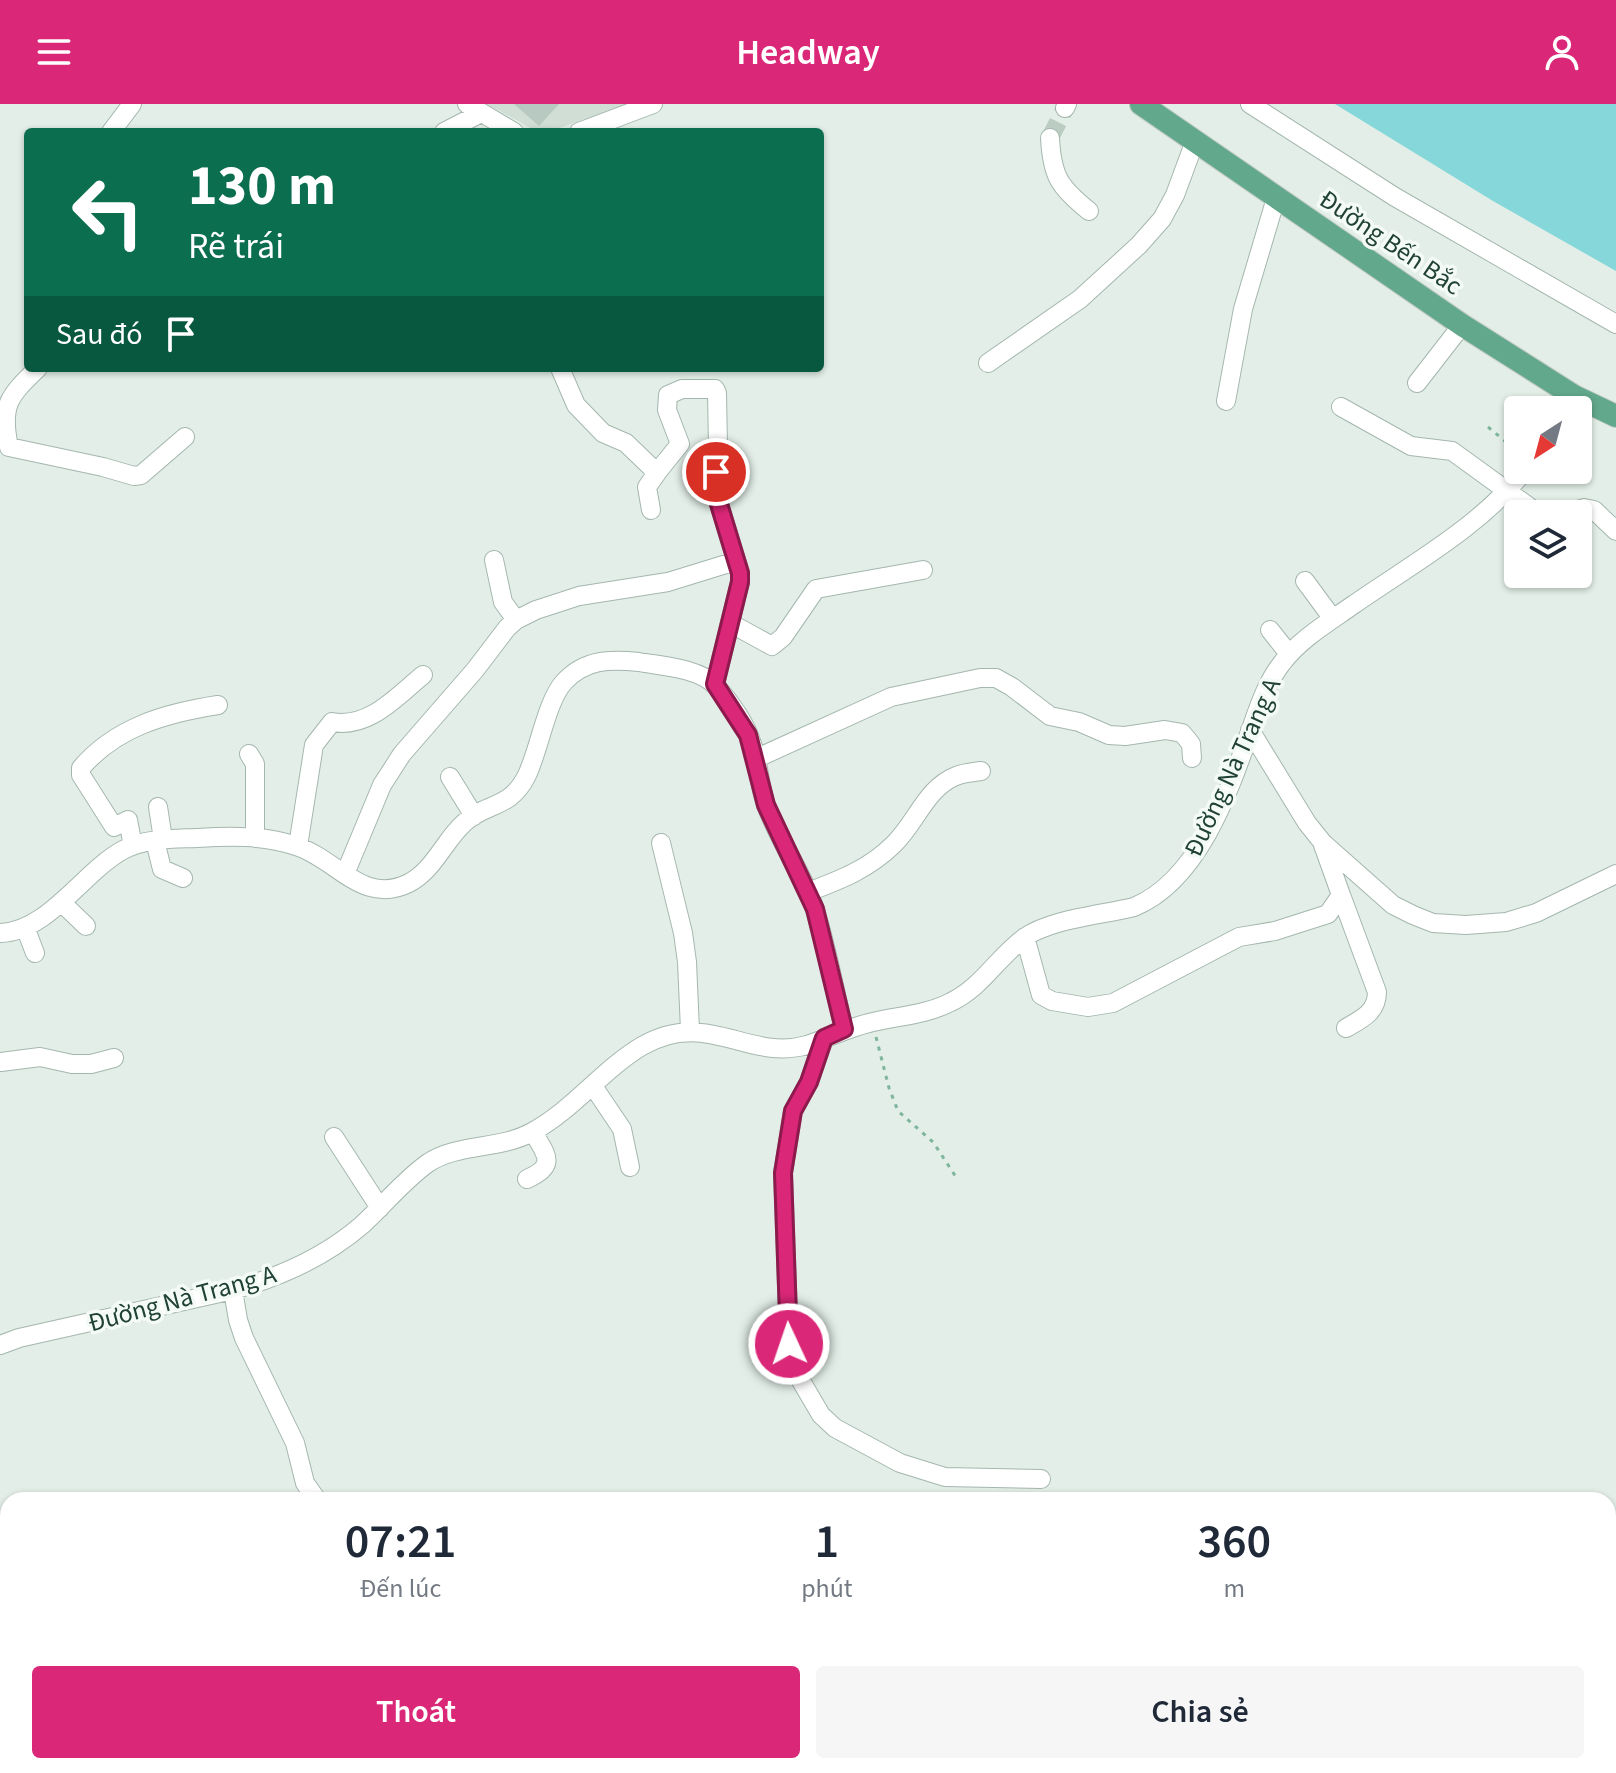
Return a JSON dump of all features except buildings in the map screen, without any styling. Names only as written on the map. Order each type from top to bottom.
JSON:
[{"type":"main road","name":"Đường Bến Bắc","points":[[1141,104],[1462,325],[1559,396]]},
{"type":"main road","name":"Đường Bến Bắc","points":[[1592,409],[1616,416]]},
{"type":"street","points":[[114,128],[132,104]]},
{"type":"street","points":[[590,128],[653,104]]},
{"type":"street","points":[[1250,104],[1395,197],[1616,324]]},
{"type":"street","points":[[449,128],[474,108],[507,128]]},
{"type":"street","points":[[1050,138],[1051,161],[1058,183],[1089,211]]},
{"type":"street","points":[[988,363],[1080,299],[1139,245],[1162,219],[1175,195],[1195,141]]},
{"type":"street","points":[[1226,401],[1243,309],[1276,198]]},
{"type":"street","points":[[1417,383],[1462,325]]},
{"type":"street","points":[[33,372],[3,398],[0,427],[9,447],[134,476],[141,475],[185,437]]},
{"type":"street","points":[[561,372],[570,396],[603,433],[626,443],[653,469],[659,470]]},
{"type":"street","points":[[651,510],[647,487],[680,444],[667,410],[668,395],[682,389],[715,389],[719,504],[740,582],[715,684]]},
{"type":"street","points":[[1341,407],[1411,446],[1452,451],[1519,500]]},
{"type":"street","name":"Đường Nà Trang A","points":[[0,1345],[19,1338],[233,1290],[258,1283],[318,1257],[359,1227],[432,1161],[449,1153],[509,1143],[533,1132],[642,1046],[674,1033],[690,1030],[770,1047],[789,1048],[844,1029],[911,1015],[950,1003],[982,982],[1025,937],[1041,929],[1134,907],[1160,895],[1189,863],[1205,838],[1270,680],[1289,654],[1333,619],[1478,518],[1514,484]]},
{"type":"street","points":[[1592,510],[1616,531]]},
{"type":"street","points":[[494,560],[503,602],[516,620]]},
{"type":"street","points":[[345,874],[382,785],[402,754],[516,620],[579,596],[668,582],[736,561]]},
{"type":"street","points":[[730,623],[772,646],[783,637],[816,589],[923,570]]},
{"type":"street","points":[[1305,581],[1333,619]]},
{"type":"street","points":[[1270,630],[1289,654]]},
{"type":"street","points":[[0,933],[25,927],[61,902],[121,851],[159,840],[255,838],[298,846],[365,886],[379,891],[407,884],[419,877],[464,823],[514,795],[527,776],[561,684],[594,662],[611,659],[671,667],[705,678],[715,684],[748,735],[760,786],[774,826],[815,909],[844,1029]]},
{"type":"street","points":[[298,846],[314,745],[320,734],[332,722],[342,724],[368,718],[423,675]]},
{"type":"street","points":[[755,759],[891,697],[980,678],[996,678],[1050,716],[1079,722],[1109,735],[1125,736],[1165,730],[1182,733],[1191,744],[1192,758]]},
{"type":"street","points":[[133,846],[128,820],[114,827],[81,775],[81,768],[100,747],[123,732],[185,710],[218,705]]},
{"type":"street","points":[[1250,730],[1307,823],[1323,843],[1393,905],[1433,923],[1466,925],[1506,922],[1536,913],[1616,874]]},
{"type":"street","points":[[249,754],[255,764],[255,838]]},
{"type":"street","points":[[808,892],[864,870],[895,843],[922,804],[937,790],[956,776],[981,771]]},
{"type":"street","points":[[450,777],[474,816]]},
{"type":"street","points":[[158,807],[162,869],[183,878]]},
{"type":"street","points":[[661,843],[685,948],[690,1030]]},
{"type":"street","points":[[1323,843],[1324,854],[1377,992],[1377,1001],[1366,1017],[1346,1028]]},
{"type":"street","points":[[1025,937],[1041,995],[1052,1001],[1088,1007],[1113,1003],[1239,937],[1275,931],[1328,914],[1341,895]]},
{"type":"street","points":[[61,902],[86,926]]},
{"type":"street","points":[[25,927],[35,953]]},
{"type":"street","points":[[824,1038],[809,1082],[793,1111],[783,1173],[788,1335],[797,1374],[821,1415],[835,1428],[900,1463],[945,1477],[1041,1479]]},
{"type":"street","points":[[0,1062],[40,1057],[72,1064],[91,1064],[114,1058]]},
{"type":"street","points":[[593,1086],[622,1129],[630,1167]]},
{"type":"street","points":[[527,1179],[542,1172],[547,1165],[547,1157],[533,1132]]},
{"type":"street","points":[[334,1137],[380,1208]]},
{"type":"street","points":[[233,1290],[244,1338],[295,1443],[305,1483],[311,1492]]},
{"type":"path","points":[[1488,427],[1504,440]]},
{"type":"path","points":[[872,1022],[898,1111],[933,1142],[958,1180]]},
{"type":"shaded area","points":[[487,104],[630,104],[559,128],[531,128]]},
{"type":"water","points":[[1335,104],[1616,104],[1616,271],[1493,201]]},
{"type":"tunnel","points":[[1050,138],[1065,108]]},
{"type":"route","points":[[716,472],[719,504],[740,582],[715,684],[734,710],[753,746],[756,771],[766,805],[815,909],[844,1029],[824,1038],[809,1082],[793,1111],[787,1142],[782,1190],[789,1344]]}]
